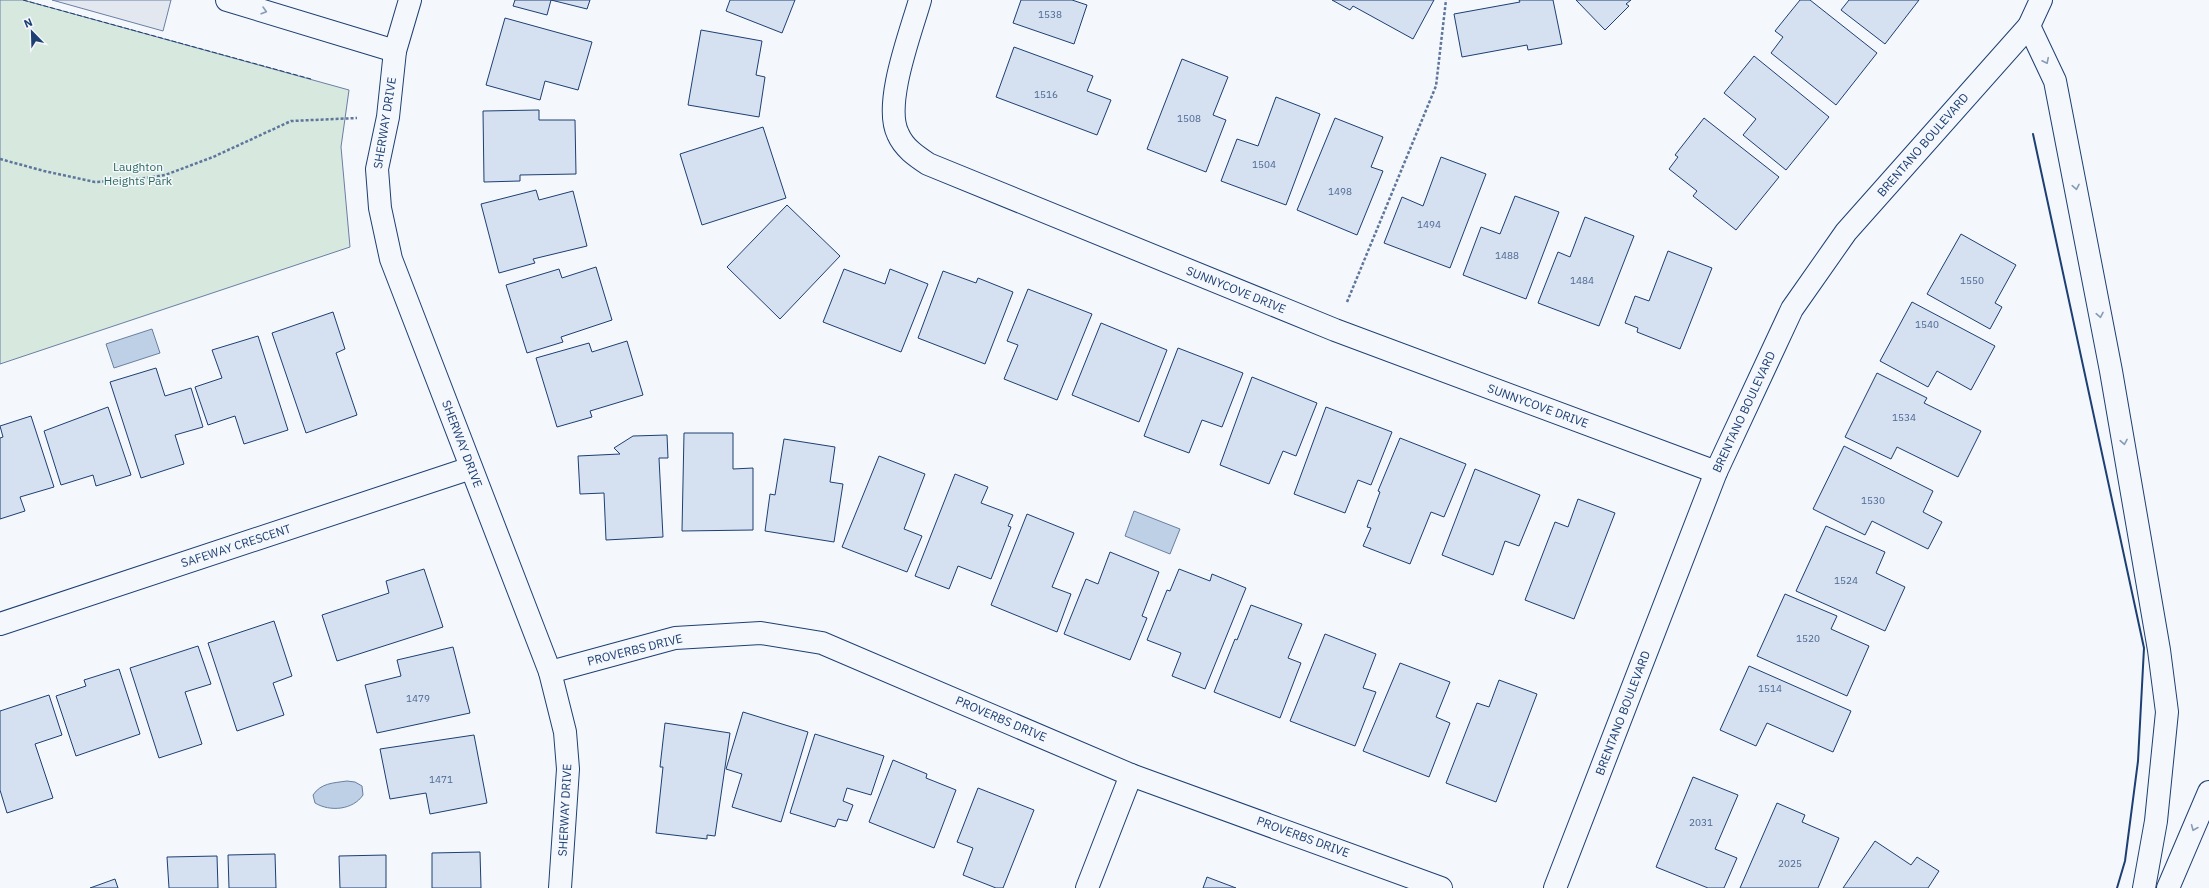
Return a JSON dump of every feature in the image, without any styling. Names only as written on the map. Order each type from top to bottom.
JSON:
[{"type":"main road","points":[[227,0],[395,51]]},
{"type":"main road","name":"SHERWAY DRIVE","points":[[410,0],[395,51],[388,117],[377,169],[380,208],[392,259],[550,672],[565,732],[568,769],[560,888]]},
{"type":"main road","name":"SUNNYCOVE DRIVE","points":[[920,0],[893,98],[897,134],[910,151],[928,164],[1335,330],[1716,472]]},
{"type":"main road","name":"BRENTANO BOULEVARD","points":[[1555,888],[1716,472],[1792,309],[1846,232],[2029,26],[2041,0]]},
{"type":"main road","points":[[2029,26],[2055,82],[2111,371],[2159,650],[2167,712],[2156,821],[2144,888]]},
{"type":"main road","name":"SAFEWAY CRESCENT","points":[[0,624],[471,468]]},
{"type":"main road","name":"PROVERBS DRIVE","points":[[550,672],[675,638],[761,633],[822,644],[1131,775],[1441,888]]},
{"type":"main road","points":[[1088,888],[1131,775]]},
{"type":"main road","points":[[2168,888],[2209,792]]},
{"type":"path","points":[[1335,330],[1436,86],[1446,0]]},
{"type":"path","points":[[0,158],[44,171],[95,182],[132,180],[164,175],[213,157],[291,121],[388,117]]},
{"type":"green space","name":"Laughton Heights Park","points":[[0,0],[23,0],[349,90],[341,147],[350,247],[0,364]]},
{"type":"shaded area","points":[[52,0],[171,0],[163,31]]},
{"type":"water","points":[[152,329],[160,353],[114,368],[106,344]]},
{"type":"water","points":[[1134,511],[1180,529],[1170,554],[1125,536]]},
{"type":"water","points":[[347,781],[355,782],[362,786],[363,795],[359,800],[353,804],[341,808],[327,808],[315,803],[313,795],[320,788],[328,784]]},
{"type":"building","points":[[515,0],[551,0],[547,15],[513,6]]},
{"type":"building","points":[[551,0],[590,0],[587,9]]},
{"type":"building","points":[[730,0],[795,0],[782,33],[726,11]]},
{"type":"building","points":[[1021,0],[1072,0],[1087,5],[1074,44],[1013,23]]},
{"type":"building","points":[[1332,0],[1434,0],[1413,39],[1353,6],[1350,10]]},
{"type":"building","points":[[1519,0],[1553,0],[1562,44],[1528,50],[1527,45],[1462,57],[1454,14],[1520,2]]},
{"type":"building","points":[[1576,0],[1631,0],[1626,4],[1629,6],[1605,30]]},
{"type":"building","points":[[1800,0],[1810,0],[1877,53],[1836,105],[1771,53],[1783,37],[1775,31]]},
{"type":"building","points":[[1849,0],[1919,0],[1885,44],[1841,10]]},
{"type":"building","points":[[505,18],[592,42],[578,90],[545,81],[540,100],[486,85]]},
{"type":"building","points":[[701,30],[762,41],[756,75],[765,77],[759,117],[688,105]]},
{"type":"building","points":[[1014,47],[1093,76],[1087,91],[1111,100],[1097,135],[996,97]]},
{"type":"building","points":[[1754,56],[1829,117],[1786,170],[1743,135],[1756,119],[1724,93]]},
{"type":"building","points":[[1182,59],[1228,77],[1213,115],[1226,120],[1206,172],[1147,149]]},
{"type":"building","points":[[1276,97],[1320,114],[1286,205],[1221,181],[1237,139],[1258,146]]},
{"type":"building","points":[[539,110],[539,120],[575,120],[576,174],[520,175],[520,181],[484,182],[483,111]]},
{"type":"building","points":[[1335,118],[1383,137],[1371,167],[1383,171],[1357,235],[1297,210]]},
{"type":"building","points":[[1704,118],[1779,177],[1736,230],[1693,196],[1697,191],[1669,169],[1678,157],[1675,155]]},
{"type":"building","points":[[763,127],[786,198],[702,225],[680,154]]},
{"type":"building","points":[[1441,157],[1486,174],[1450,268],[1384,243],[1402,197],[1423,206]]},
{"type":"building","points":[[536,190],[539,200],[573,191],[587,246],[533,259],[535,263],[499,273],[481,204]]},
{"type":"building","points":[[1515,196],[1559,212],[1526,299],[1463,275],[1481,227],[1500,234]]},
{"type":"building","points":[[787,205],[840,256],[780,319],[727,267]]},
{"type":"building","points":[[1585,217],[1634,236],[1599,326],[1538,303],[1558,252],[1570,257]]},
{"type":"building","points":[[1961,234],[2016,265],[1995,303],[2002,307],[1990,329],[1927,294]]},
{"type":"building","points":[[1668,251],[1712,268],[1680,349],[1637,332],[1638,328],[1625,323],[1635,296],[1649,301]]},
{"type":"building","points":[[596,267],[612,320],[561,337],[563,342],[527,353],[506,285],[559,269],[562,278]]},
{"type":"building","points":[[844,269],[885,284],[890,269],[928,284],[901,352],[823,322]]},
{"type":"building","points":[[943,271],[976,283],[978,278],[1013,292],[985,364],[918,338]]},
{"type":"building","points":[[1028,289],[1092,314],[1057,400],[1004,379],[1018,345],[1007,341]]},
{"type":"building","points":[[1912,302],[1995,346],[1971,390],[1937,371],[1928,387],[1880,361]]},
{"type":"building","points":[[333,312],[345,349],[336,353],[357,415],[306,433],[272,333]]},
{"type":"building","points":[[1101,323],[1167,350],[1139,422],[1072,395]]},
{"type":"building","points":[[258,336],[288,430],[244,444],[235,416],[208,425],[195,387],[222,378],[212,350]]},
{"type":"building","points":[[627,341],[643,395],[590,411],[592,417],[557,427],[536,358],[589,343],[592,352]]},
{"type":"building","points":[[1178,348],[1243,373],[1222,427],[1202,420],[1189,453],[1144,436]]},
{"type":"building","points":[[156,368],[165,396],[191,388],[203,427],[175,435],[184,464],[141,478],[110,382]]},
{"type":"building","points":[[1877,373],[1927,398],[1924,403],[1981,431],[1958,477],[1897,447],[1891,459],[1845,437]]},
{"type":"building","points":[[1252,377],[1317,403],[1296,456],[1283,451],[1269,484],[1220,465]]},
{"type":"building","points":[[108,407],[131,475],[96,486],[93,475],[61,485],[44,431]]},
{"type":"building","points":[[1326,407],[1392,432],[1371,485],[1358,480],[1345,513],[1294,494]]},
{"type":"building","points":[[31,416],[54,487],[20,497],[25,511],[0,519],[0,438],[3,437],[0,426]]},
{"type":"building","points":[[684,433],[733,433],[733,469],[753,468],[753,530],[682,531]]},
{"type":"building","points":[[667,435],[668,458],[659,458],[663,537],[606,540],[604,493],[580,494],[578,456],[620,454],[614,448],[633,436]]},
{"type":"building","points":[[1400,438],[1466,464],[1444,517],[1431,512],[1410,564],[1363,546],[1371,528],[1367,527],[1380,492],[1378,491]]},
{"type":"building","points":[[784,439],[835,447],[830,482],[843,484],[834,542],[765,531],[770,494],[775,495]]},
{"type":"building","points":[[1844,446],[1933,491],[1923,512],[1942,522],[1928,549],[1872,521],[1865,535],[1813,509]]},
{"type":"building","points":[[879,456],[925,474],[904,529],[922,536],[907,572],[842,547]]},
{"type":"building","points":[[1475,469],[1540,495],[1519,546],[1505,541],[1493,575],[1442,555]]},
{"type":"building","points":[[955,474],[988,487],[981,503],[1013,515],[1008,526],[1011,527],[991,579],[958,566],[949,589],[915,576]]},
{"type":"building","points":[[1578,499],[1615,513],[1574,619],[1525,600],[1555,522],[1568,527]]},
{"type":"building","points":[[1027,514],[1074,533],[1052,587],[1071,594],[1057,632],[991,605]]},
{"type":"building","points":[[1826,526],[1885,552],[1876,573],[1905,587],[1885,631],[1796,591]]},
{"type":"building","points":[[1110,552],[1159,572],[1142,616],[1147,618],[1130,660],[1064,634],[1086,579],[1098,584]]},
{"type":"building","points":[[424,569],[443,627],[337,661],[322,615],[389,593],[386,581]]},
{"type":"building","points":[[1179,569],[1210,581],[1212,574],[1246,588],[1205,689],[1172,676],[1181,653],[1147,640],[1167,590],[1170,591]]},
{"type":"building","points":[[1785,594],[1837,616],[1831,629],[1869,646],[1847,696],[1757,656]]},
{"type":"building","points":[[1251,605],[1302,624],[1288,658],[1301,663],[1280,718],[1214,692],[1235,639],[1237,640]]},
{"type":"building","points":[[274,621],[292,676],[273,683],[284,715],[237,731],[208,643]]},
{"type":"building","points":[[1325,634],[1376,654],[1363,688],[1376,692],[1355,746],[1290,721]]},
{"type":"building","points":[[198,646],[211,684],[185,692],[202,744],[159,758],[130,668]]},
{"type":"building","points":[[453,647],[470,713],[377,733],[365,685],[401,676],[397,660]]},
{"type":"building","points":[[1400,663],[1450,682],[1436,717],[1450,723],[1429,777],[1363,751]]},
{"type":"building","points":[[1749,666],[1851,711],[1833,752],[1767,723],[1756,746],[1720,730]]},
{"type":"building","points":[[119,669],[140,734],[76,756],[56,696],[86,686],[84,680]]},
{"type":"building","points":[[1499,680],[1537,694],[1496,802],[1446,783],[1477,703],[1489,707]]},
{"type":"building","points":[[49,695],[62,735],[35,744],[53,798],[7,813],[0,790],[0,711]]},
{"type":"building","points":[[743,712],[808,732],[781,822],[732,807],[742,774],[726,769]]},
{"type":"building","points":[[665,723],[730,733],[715,836],[707,835],[707,839],[656,833],[663,767],[660,767]]},
{"type":"building","points":[[815,734],[884,756],[871,795],[847,788],[843,801],[853,805],[847,821],[838,819],[835,827],[790,813]]},
{"type":"building","points":[[474,735],[487,803],[430,814],[426,793],[390,799],[380,749]]},
{"type":"building","points":[[893,760],[927,774],[926,778],[956,790],[934,848],[869,822]]},
{"type":"building","points":[[1693,777],[1738,795],[1715,849],[1737,858],[1724,888],[1708,888],[1656,867]]},
{"type":"building","points":[[978,788],[1034,810],[1003,888],[996,888],[963,875],[973,848],[957,842]]},
{"type":"building","points":[[1777,803],[1805,815],[1802,822],[1839,838],[1818,888],[1740,888]]},
{"type":"building","points":[[1875,841],[1911,865],[1917,857],[1939,871],[1928,888],[1843,888]]},
{"type":"building","points":[[480,852],[481,888],[432,888],[432,853]]},
{"type":"building","points":[[275,854],[276,888],[229,888],[228,855]]},
{"type":"building","points":[[386,855],[386,888],[340,888],[339,856]]},
{"type":"building","points":[[217,856],[218,888],[169,888],[167,857]]},
{"type":"building","points":[[1207,877],[1236,888],[1203,888]]},
{"type":"building","points":[[115,879],[118,888],[90,888]]},
{"type":"fence","points":[[23,0],[311,79]]},
{"type":"wall","points":[[2033,134],[2144,648],[2138,761],[2125,861],[2117,888]]}]
